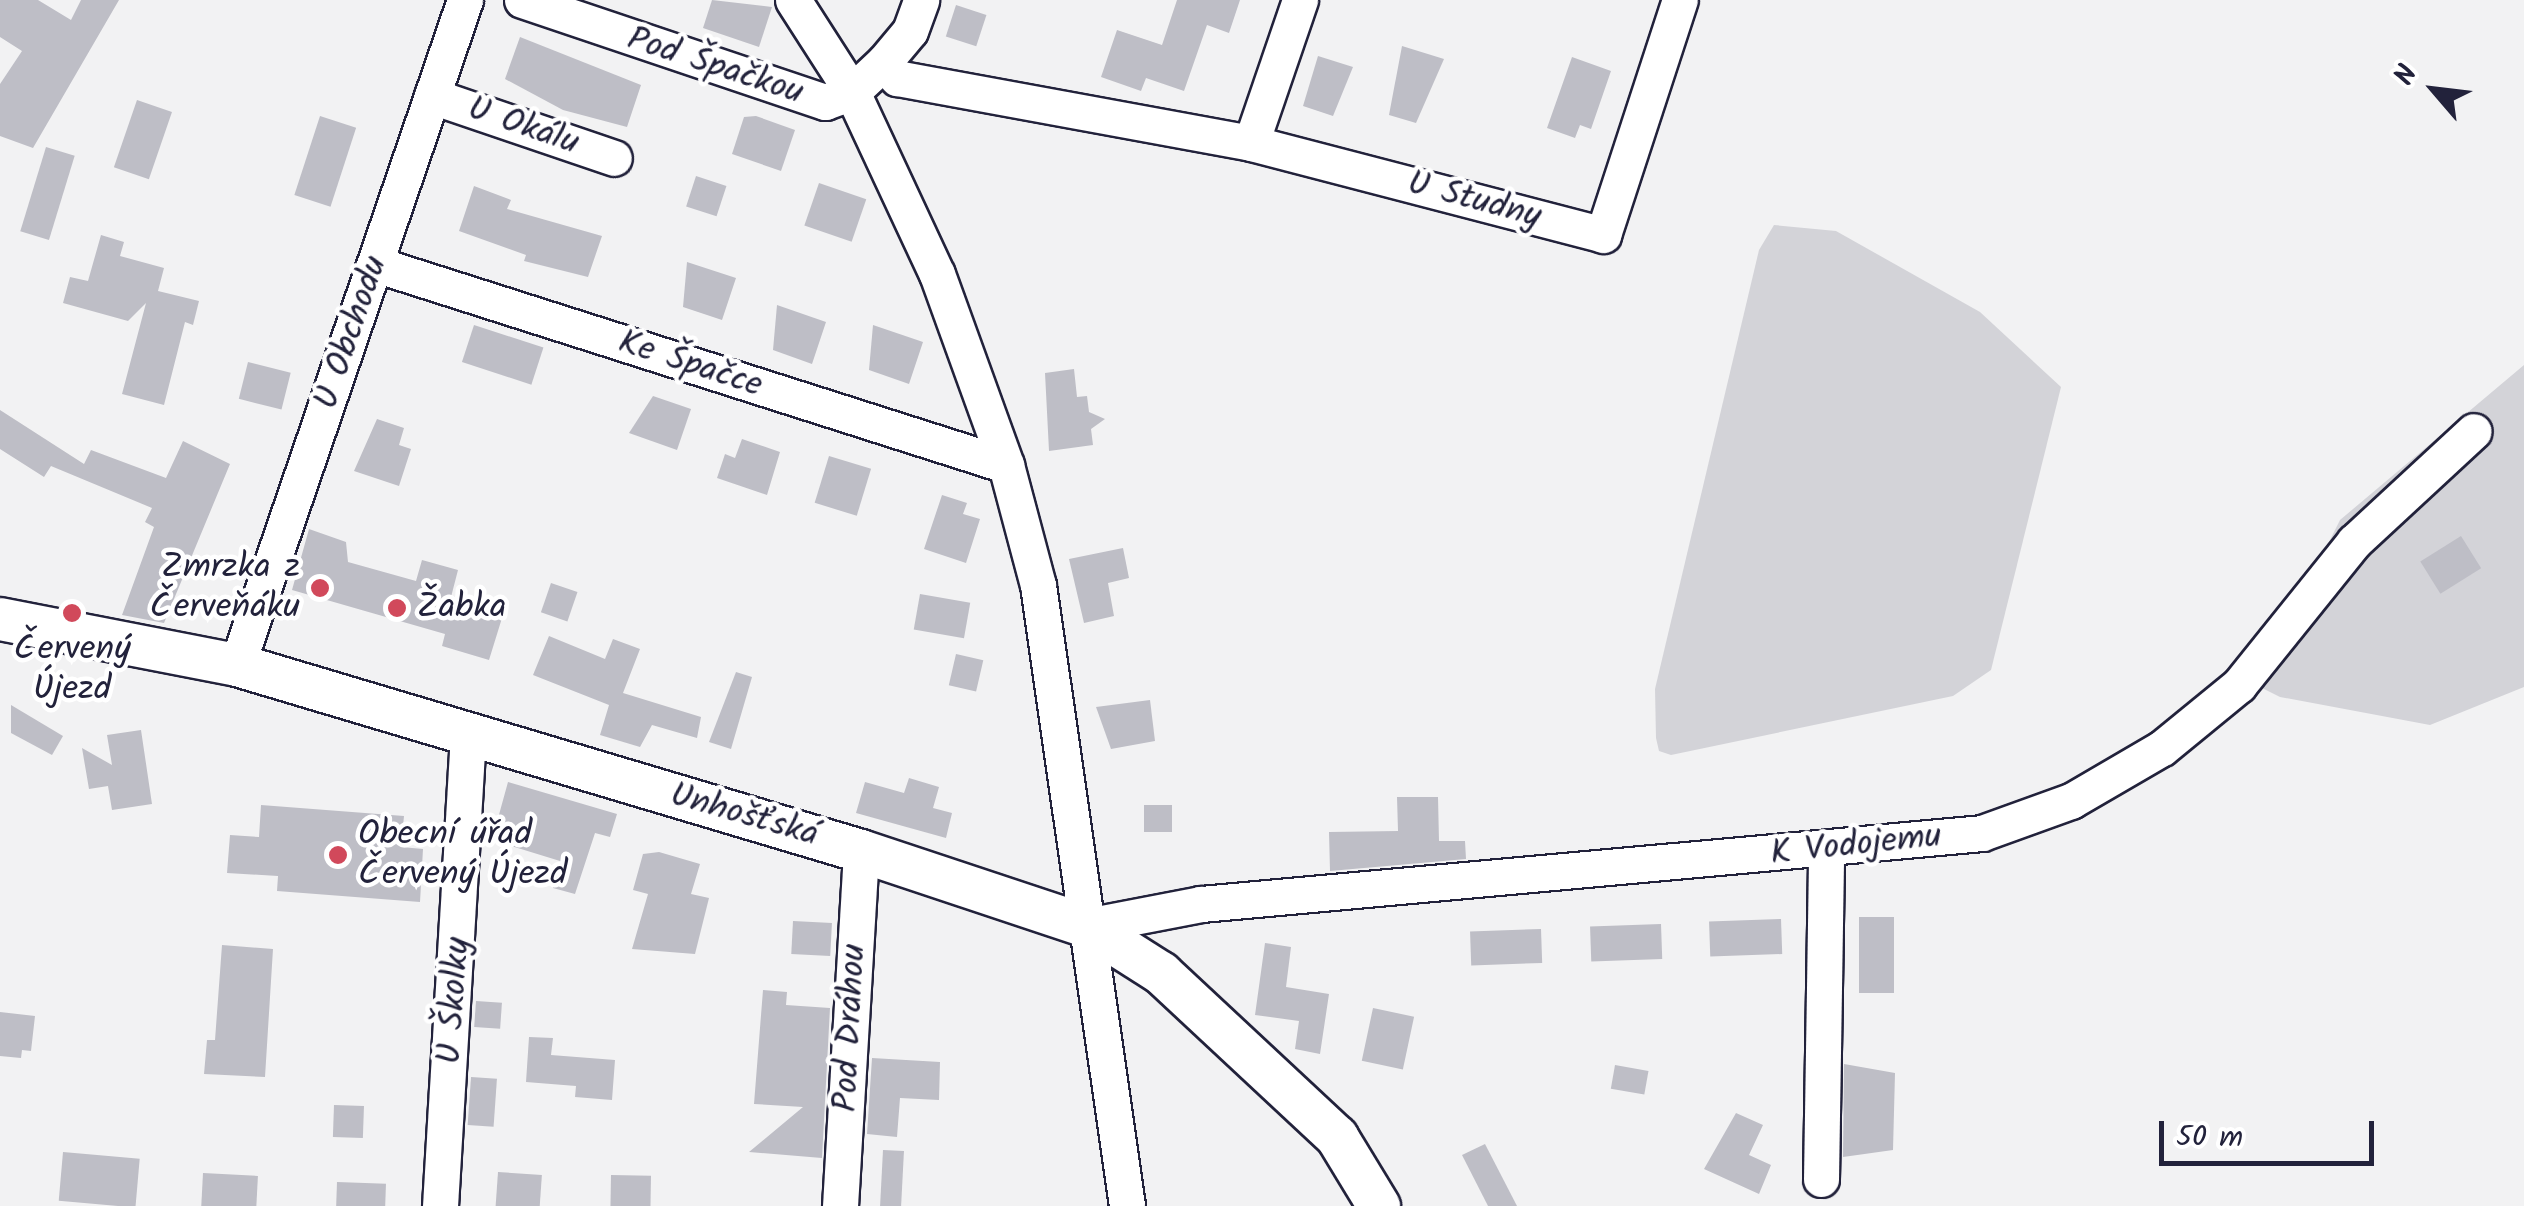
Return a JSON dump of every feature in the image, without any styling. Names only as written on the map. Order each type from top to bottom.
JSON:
[{"type":"main road","name":"Unhošťská","points":[[0,619],[237,665],[861,850],[1087,926],[1161,973],[1337,1137],[1379,1206]]},
{"type":"street","name":"U Obchodu","points":[[237,665],[465,0]]},
{"type":"street","name":"Pod Špačkou","points":[[522,0],[826,102],[852,92]]},
{"type":"street","points":[[793,0],[852,92],[937,274],[1006,465],[1038,585],[1127,1206]]},
{"type":"street","points":[[852,92],[910,31],[921,0]]},
{"type":"street","points":[[884,62],[897,78],[1251,143],[1300,0]]},
{"type":"street","name":"U Studny","points":[[1251,143],[1604,234],[1680,0]]},
{"type":"street","name":"U Okálu","points":[[432,96],[614,158]]},
{"type":"street","name":"Ke Špačce","points":[[375,264],[1006,465]]},
{"type":"street","name":"K Vodojemu","points":[[1087,926],[1201,904],[1982,833],[2071,801],[2162,748],[2238,685],[2354,542],[2474,430]]},
{"type":"street","name":"U Školky","points":[[440,1206],[468,736]]},
{"type":"street","points":[[1821,1178],[1826,849]]},
{"type":"street","name":"Pod Dráhou","points":[[840,1206],[861,850]]},
{"type":"shaded area","points":[[1774,225],[1836,231],[1980,312],[2061,387],[1991,670],[1953,696],[1671,755],[1659,751],[1655,689],[1759,250]]},
{"type":"shaded area","points":[[2524,365],[2524,687],[2430,725],[2280,697],[2230,672],[2319,562],[2340,520]]},
{"type":"building","points":[[0,0],[38,0],[71,20],[81,0],[119,0],[33,148],[0,136],[0,84],[22,51],[0,37]]},
{"type":"building","points":[[712,0],[772,7],[759,47],[703,28]]},
{"type":"building","points":[[1177,0],[1240,0],[1229,33],[1207,25],[1184,91],[1146,78],[1141,91],[1101,77],[1117,30],[1162,45]]},
{"type":"building","points":[[956,5],[986,15],[976,46],[946,36]]},
{"type":"building","points":[[520,37],[641,85],[627,127],[563,110],[505,79]]},
{"type":"building","points":[[1402,46],[1444,59],[1416,123],[1389,115]]},
{"type":"building","points":[[1318,56],[1353,67],[1333,116],[1303,106]]},
{"type":"building","points":[[1572,57],[1611,71],[1591,129],[1580,125],[1575,138],[1547,128]]},
{"type":"building","points":[[137,100],[172,112],[149,179],[114,167]]},
{"type":"building","points":[[320,116],[356,128],[330,207],[294,195]]},
{"type":"building","points":[[756,116],[795,130],[781,171],[732,154],[744,117]]},
{"type":"building","points":[[46,147],[75,156],[49,240],[20,231]]},
{"type":"building","points":[[696,176],[726,186],[717,216],[686,206]]},
{"type":"building","points":[[819,183],[866,199],[852,242],[804,226]]},
{"type":"building","points":[[474,186],[511,200],[507,209],[602,236],[588,277],[524,261],[526,255],[459,231]]},
{"type":"building","points":[[101,235],[124,242],[120,256],[164,268],[158,291],[199,301],[193,325],[185,322],[164,405],[122,394],[146,303],[128,321],[63,303],[70,277],[88,281]]},
{"type":"building","points":[[687,262],[736,278],[722,320],[683,307]]},
{"type":"building","points":[[777,305],[826,322],[812,364],[773,350]]},
{"type":"building","points":[[474,325],[543,348],[531,385],[462,362]]},
{"type":"building","points":[[873,325],[923,342],[909,384],[869,370]]},
{"type":"building","points":[[248,362],[291,373],[281,410],[239,399]]},
{"type":"building","points":[[1074,369],[1077,397],[1087,396],[1089,412],[1105,419],[1091,429],[1093,445],[1049,451],[1045,373]]},
{"type":"building","points":[[653,396],[691,409],[677,450],[629,433]]},
{"type":"building","points":[[0,410],[84,464],[91,450],[166,478],[183,441],[230,464],[164,623],[122,615],[154,527],[145,522],[152,508],[51,466],[44,477],[0,449]]},
{"type":"building","points":[[377,419],[404,428],[399,445],[411,449],[399,486],[354,471]]},
{"type":"building","points":[[742,439],[780,452],[767,495],[717,478],[725,454],[735,458]]},
{"type":"building","points":[[829,456],[871,469],[857,516],[815,503]]},
{"type":"building","points":[[942,495],[967,503],[963,514],[980,519],[966,563],[924,549]]},
{"type":"building","points":[[309,529],[346,542],[348,562],[416,581],[422,560],[458,570],[450,601],[502,618],[489,660],[442,646],[445,634],[292,590]]},
{"type":"building","points":[[2461,536],[2481,568],[2440,594],[2420,561]]},
{"type":"building","points":[[1123,548],[1129,578],[1108,583],[1114,616],[1084,623],[1069,559]]},
{"type":"building","points":[[551,583],[577,592],[567,621],[541,612]]},
{"type":"building","points":[[920,594],[970,603],[964,638],[914,629]]},
{"type":"building","points":[[549,636],[605,659],[613,639],[640,649],[623,693],[701,717],[697,738],[652,725],[640,747],[600,735],[609,705],[533,675]]},
{"type":"building","points":[[956,654],[983,660],[976,691],[949,685]]},
{"type":"building","points":[[736,672],[752,677],[731,749],[709,742]]},
{"type":"building","points":[[1150,700],[1155,741],[1111,749],[1096,707]]},
{"type":"building","points":[[11,705],[63,736],[52,755],[11,733]]},
{"type":"building","points":[[141,730],[152,804],[112,810],[108,786],[89,789],[82,748],[112,765],[107,735]]},
{"type":"building","points":[[909,778],[939,787],[933,808],[952,813],[946,838],[856,813],[865,782],[904,793]]},
{"type":"building","points":[[508,782],[617,814],[610,837],[595,833],[575,894],[553,888],[560,861],[492,840]]},
{"type":"building","points":[[1397,797],[1438,797],[1439,841],[1465,841],[1466,859],[1330,871],[1329,832],[1398,831]]},
{"type":"building","points":[[261,805],[404,816],[401,847],[423,849],[420,902],[277,891],[278,876],[227,873],[230,835],[259,837]]},
{"type":"building","points":[[1144,805],[1172,805],[1172,832],[1144,832]]},
{"type":"building","points":[[659,852],[700,864],[691,894],[709,898],[695,954],[632,949],[648,894],[633,890],[643,854]]},
{"type":"building","points":[[1859,917],[1894,917],[1894,993],[1859,993]]},
{"type":"building","points":[[1781,919],[1782,954],[1710,956],[1709,922]]},
{"type":"building","points":[[793,921],[832,923],[830,956],[791,954]]},
{"type":"building","points":[[1661,924],[1662,959],[1591,961],[1590,926]]},
{"type":"building","points":[[1541,929],[1542,963],[1471,965],[1470,931]]},
{"type":"building","points":[[1265,943],[1291,947],[1286,987],[1329,994],[1320,1054],[1295,1049],[1299,1021],[1255,1015]]},
{"type":"building","points":[[222,945],[273,949],[265,1077],[204,1074],[207,1040],[215,1040]]},
{"type":"building","points":[[763,990],[787,992],[786,1005],[830,1008],[822,1158],[749,1152],[803,1107],[754,1104]]},
{"type":"building","points":[[476,1001],[502,1003],[500,1029],[474,1027]]},
{"type":"building","points":[[1373,1008],[1414,1017],[1403,1070],[1362,1061]]},
{"type":"building","points":[[0,1012],[35,1016],[31,1051],[22,1050],[21,1058],[0,1056]]},
{"type":"building","points":[[529,1037],[553,1038],[551,1055],[615,1060],[612,1100],[575,1097],[576,1086],[526,1082]]},
{"type":"building","points":[[872,1058],[940,1062],[939,1100],[900,1098],[897,1137],[867,1134]]},
{"type":"building","points":[[1844,1064],[1895,1073],[1893,1150],[1843,1157]]},
{"type":"building","points":[[1615,1065],[1648,1071],[1644,1095],[1611,1089]]},
{"type":"building","points":[[471,1077],[497,1079],[494,1127],[468,1125]]},
{"type":"building","points":[[334,1105],[364,1106],[363,1138],[333,1137]]},
{"type":"building","points":[[1736,1113],[1763,1125],[1749,1155],[1771,1165],[1759,1194],[1704,1169]]},
{"type":"building","points":[[1485,1144],[1517,1206],[1488,1206],[1462,1155]]},
{"type":"building","points":[[883,1150],[904,1151],[901,1206],[880,1206]]},
{"type":"building","points":[[63,1152],[140,1159],[136,1206],[59,1201]]},
{"type":"building","points":[[498,1172],[542,1175],[540,1206],[496,1206]]},
{"type":"building","points":[[203,1173],[258,1176],[256,1206],[201,1206]]},
{"type":"building","points":[[611,1175],[651,1176],[650,1206],[610,1206]]},
{"type":"building","points":[[337,1182],[386,1184],[385,1206],[336,1206]]},
{"type":"place","name":"Zmrzka z Červeňáku","points":[[320,588]]},
{"type":"place","name":"Žabka","points":[[397,608]]},
{"type":"place","name":"Červený Újezd","points":[[72,613]]},
{"type":"place","name":"Obecní úřad Červený Újezd","points":[[338,855]]}]
